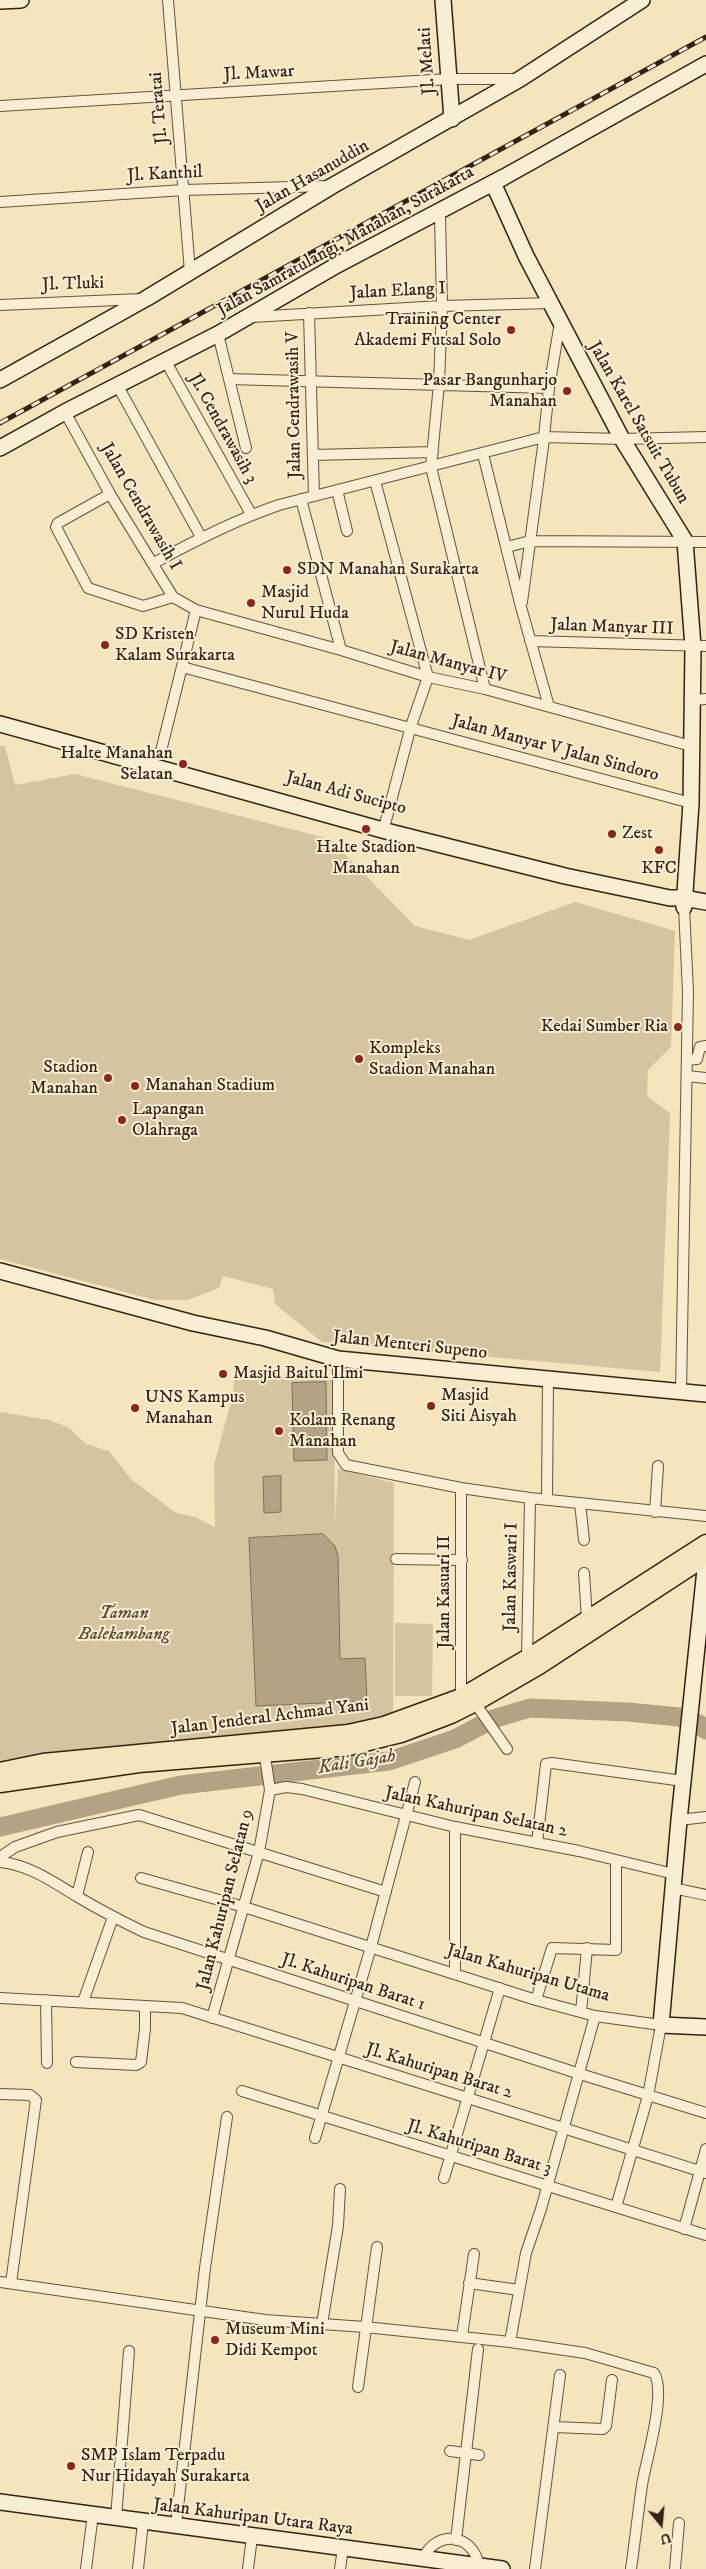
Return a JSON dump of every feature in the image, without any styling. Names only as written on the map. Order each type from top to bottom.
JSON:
[{"type":"main road","points":[[0,1],[21,0]]},
{"type":"main road","name":"Jl. Melati","points":[[443,0],[452,119]]},
{"type":"main road","name":"Jalan Hasanuddin","points":[[0,380],[148,298],[332,186],[520,79],[642,0]]},
{"type":"main road","name":"Jalan Samratulangi, Manahan, Surakarta","points":[[0,448],[65,412],[218,334],[337,265],[492,183],[706,64]]},
{"type":"main road","name":"Jalan Karel Satsuit Tubun","points":[[492,183],[509,223],[622,439],[685,541],[699,646],[699,700],[691,746],[691,803],[684,902]]},
{"type":"main road","name":"Jalan Adi Sucipto","points":[[0,718],[385,824],[572,871],[672,891],[684,902]]},
{"type":"main road","name":"Jalan Adi Sucipto","points":[[0,724],[386,831],[565,876],[684,902],[706,902]]},
{"type":"main road","name":"Jalan Menteri Supeno","points":[[0,1271],[193,1323],[265,1338],[338,1359],[706,1394]]},
{"type":"main road","name":"Jalan Jenderal Achmad Yani","points":[[472,1703],[527,1658],[706,1543]]},
{"type":"main road","points":[[661,2024],[679,1820],[692,1703],[702,1648],[706,1559]]},
{"type":"main road","name":"Jalan Jenderal Achmad Yani","points":[[0,1784],[139,1764],[264,1753],[472,1703],[539,1666],[706,1559]]},
{"type":"main road","name":"Jalan Jenderal Achmad Yani","points":[[0,1771],[43,1762],[264,1753]]},
{"type":"main road","name":"Jalan Kahuripan Utama","points":[[661,2024],[706,2027]]},
{"type":"main road","name":"Jalan Kahuripan Utara Raya","points":[[0,2502],[343,2548],[432,2563],[502,2569]]},
{"type":"street","name":"Jl. Teratai","points":[[168,0],[190,272]]},
{"type":"street","name":"Jl. Mawar","points":[[0,106],[448,79],[520,79]]},
{"type":"street","name":"Jl. Kanthil","points":[[0,202],[184,190],[332,186]]},
{"type":"street","points":[[440,216],[442,306],[439,384],[431,467],[485,689]]},
{"type":"street","name":"Jl. Tluki","points":[[0,305],[148,298]]},
{"type":"street","name":"Jalan Elang I","points":[[246,317],[442,306],[551,303]]},
{"type":"street","name":"Jalan Cendrawasih V","points":[[309,313],[314,496]]},
{"type":"street","points":[[521,607],[549,388],[560,322]]},
{"type":"street","points":[[218,334],[246,448]]},
{"type":"street","name":"Jl. Cendrawasih 3","points":[[165,360],[251,514]]},
{"type":"street","points":[[229,379],[549,388]]},
{"type":"street","points":[[120,390],[201,537]]},
{"type":"street","name":"Jalan Cendrawasih I","points":[[65,412],[110,494],[154,563],[173,597],[196,610]]},
{"type":"street","points":[[154,563],[201,537],[251,514],[301,499],[375,482],[544,438],[706,437]]},
{"type":"street","points":[[313,455],[433,452]]},
{"type":"street","points":[[483,454],[521,607],[548,703]]},
{"type":"street","points":[[375,482],[428,677],[411,726],[385,824]]},
{"type":"street","points":[[337,490],[347,531]]},
{"type":"street","points":[[110,494],[58,523],[56,527],[88,588],[143,606],[173,597]]},
{"type":"street","points":[[301,499],[341,650]]},
{"type":"street","points":[[507,547],[530,541],[706,542]]},
{"type":"street","points":[[160,755],[196,610]]},
{"type":"street","name":"Jalan Manyar IV","points":[[196,610],[341,650],[428,677],[485,689],[691,746]]},
{"type":"street","name":"Jalan Manyar III","points":[[530,641],[699,646]]},
{"type":"street","name":"Jalan Manyar V Jalan Sindoro","points":[[182,667],[411,726],[691,803]]},
{"type":"street","points":[[681,1392],[688,992],[684,902]]},
{"type":"street","points":[[687,1060],[697,1059],[700,1047],[706,1046]]},
{"type":"street","points":[[687,1076],[706,1078]]},
{"type":"street","points":[[338,1359],[338,1453],[342,1462],[350,1467],[461,1488],[530,1498],[706,1516]]},
{"type":"street","points":[[547,1500],[548,1379]]},
{"type":"street","points":[[656,1512],[658,1466]]},
{"type":"street","name":"Jalan Kasuari II","points":[[461,1488],[462,1560],[472,1703]]},
{"type":"street","name":"Jalan Kaswari I","points":[[527,1658],[530,1498]]},
{"type":"street","points":[[580,1504],[584,1540]]},
{"type":"street","points":[[396,1559],[462,1560]]},
{"type":"street","points":[[584,1573],[587,1619]]},
{"type":"street","points":[[472,1703],[507,1749]]},
{"type":"street","points":[[264,1753],[270,1788]]},
{"type":"street","points":[[537,1843],[546,1764],[552,1763],[684,1781]]},
{"type":"street","points":[[315,2138],[371,1947],[415,1782]]},
{"type":"street","name":"Jalan Kahuripan Selatan 2","points":[[270,1788],[302,1789],[406,1816],[616,1860],[706,1895]]},
{"type":"street","name":"Jalan Kahuripan Selatan 9","points":[[212,2018],[230,1960],[259,1852],[270,1788]]},
{"type":"street","points":[[0,1857],[15,1847],[57,1832],[139,1815],[386,1892]]},
{"type":"street","points":[[679,1820],[706,1816]]},
{"type":"street","points":[[455,1827],[455,1973]]},
{"type":"street","points":[[77,1896],[88,1852]]},
{"type":"street","points":[[536,2000],[552,1948],[616,1950],[616,1860]]},
{"type":"street","name":"Jl. Kahuripan Barat 1","points":[[0,1862],[15,1864],[35,1872],[113,1917],[144,1932],[355,2002],[706,2113]]},
{"type":"street","name":"Jalan Kahuripan Utama","points":[[141,1878],[244,1907],[536,2000],[595,2016],[661,2024]]},
{"type":"street","points":[[83,2002],[113,1917]]},
{"type":"street","points":[[581,2012],[587,1948]]},
{"type":"street","points":[[444,2178],[500,1988]]},
{"type":"street","name":"Jl. Kahuripan Barat 2","points":[[0,1998],[182,2008],[702,2172]]},
{"type":"street","points":[[46,2000],[47,2063]]},
{"type":"street","points":[[76,2062],[136,2065],[141,2062],[145,2029],[152,2006]]},
{"type":"street","points":[[510,2342],[526,2253],[548,2186],[595,2016]]},
{"type":"street","points":[[616,2208],[648,2096],[661,2024]]},
{"type":"street","name":"Jl. Kahuripan Barat 3","points":[[242,2091],[706,2236]]},
{"type":"street","points":[[0,2094],[30,2095],[36,2100],[5,2283],[264,2320],[365,2327],[510,2342],[586,2354],[654,2373],[657,2378],[658,2395],[642,2485],[632,2569]]},
{"type":"street","points":[[176,2526],[208,2240],[227,2117]]},
{"type":"street","points":[[684,2229],[702,2172],[706,2149]]},
{"type":"street","points":[[322,2324],[338,2226],[340,2189]]},
{"type":"street","points":[[358,2387],[377,2247]]},
{"type":"street","points":[[462,2336],[474,2254]]},
{"type":"street","points":[[469,2283],[519,2290]]},
{"type":"street","points":[[456,2540],[478,2349]]},
{"type":"street","points":[[116,2518],[129,2351]]},
{"type":"street","points":[[535,2569],[560,2375]]},
{"type":"street","points":[[554,2427],[603,2429],[606,2426],[612,2380]]},
{"type":"street","points":[[450,2451],[479,2455]]},
{"type":"street","points":[[86,2569],[92,2514]]},
{"type":"street","points":[[138,2569],[143,2522]]},
{"type":"street","points":[[675,2569],[679,2522]]},
{"type":"street","points":[[248,2569],[252,2536]]},
{"type":"street","points":[[432,2563],[428,2548],[434,2542],[456,2540],[467,2544],[473,2549],[479,2566]]},
{"type":"street","points":[[340,2569],[343,2548]]},
{"type":"green space","name":"Kompleks Stadion Manahan","points":[[0,746],[5,746],[15,785],[75,774],[330,839],[415,926],[469,940],[575,902],[675,931],[671,1047],[648,1070],[647,1096],[670,1113],[660,1372],[322,1342],[275,1304],[273,1289],[223,1276],[219,1288],[187,1300],[155,1300],[0,1259]]},
{"type":"green space","name":"Taman Balekambang","points":[[235,1375],[324,1376],[334,1381],[335,1522],[338,1469],[394,1483],[393,1715],[376,1721],[295,1732],[0,1763],[0,1412],[49,1420],[68,1427],[86,1444],[109,1451],[131,1479],[176,1513],[195,1517],[215,1527],[214,1465],[232,1398]]},
{"type":"green space","points":[[395,1623],[433,1624],[432,1696],[395,1696]]},
{"type":"shaded area","points":[[326,1382],[327,1460],[294,1461],[292,1383]]},
{"type":"shaded area","points":[[281,1476],[281,1512],[264,1513],[263,1477]]},
{"type":"shaded area","points":[[323,1534],[335,1546],[338,1556],[340,1659],[365,1658],[367,1701],[256,1706],[249,1538]]},
{"type":"waterway","name":"Kali Gajah","points":[[0,1827],[181,1785],[389,1761],[455,1739],[493,1719],[530,1708],[628,1712],[679,1717],[699,1724],[706,1730]]},
{"type":"railway","points":[[0,423],[706,37]]},
{"type":"place","name":"Training Center Akademi Futsal Solo","points":[[511,330]]},
{"type":"place","name":"Pasar Bangunharjo Manahan","points":[[567,391]]},
{"type":"place","name":"SDN Manahan Surakarta","points":[[287,570]]},
{"type":"place","name":"Masjid Nurul Huda","points":[[251,603]]},
{"type":"place","name":"SD Kristen Kalam Surakarta","points":[[105,645]]},
{"type":"place","name":"Halte Manahan Selatan","points":[[183,764]]},
{"type":"place","name":"Halte Stadion Manahan","points":[[366,829]]},
{"type":"place","name":"Zest","points":[[612,834]]},
{"type":"place","name":"KFC","points":[[659,850]]},
{"type":"place","name":"Kedai Sumber Ria","points":[[678,1027]]},
{"type":"place","name":"Kompleks Stadion Manahan","points":[[359,1059]]},
{"type":"place","name":"Stadion Manahan","points":[[108,1078]]},
{"type":"place","name":"Manahan Stadium","points":[[135,1086]]},
{"type":"place","name":"Lapangan Olahraga","points":[[122,1120]]},
{"type":"place","name":"Masjid Baitul Ilmi","points":[[223,1374]]},
{"type":"place","name":"Masjid Siti Aisyah","points":[[431,1406]]},
{"type":"place","name":"UNS Kampus Manahan","points":[[135,1408]]},
{"type":"place","name":"Kolam Renang Manahan","points":[[279,1431]]},
{"type":"place","name":"Museum Mini Didi Kempot","points":[[215,2340]]},
{"type":"place","name":"SMP Islam Terpadu Nur Hidayah Surakarta","points":[[71,2466]]}]
